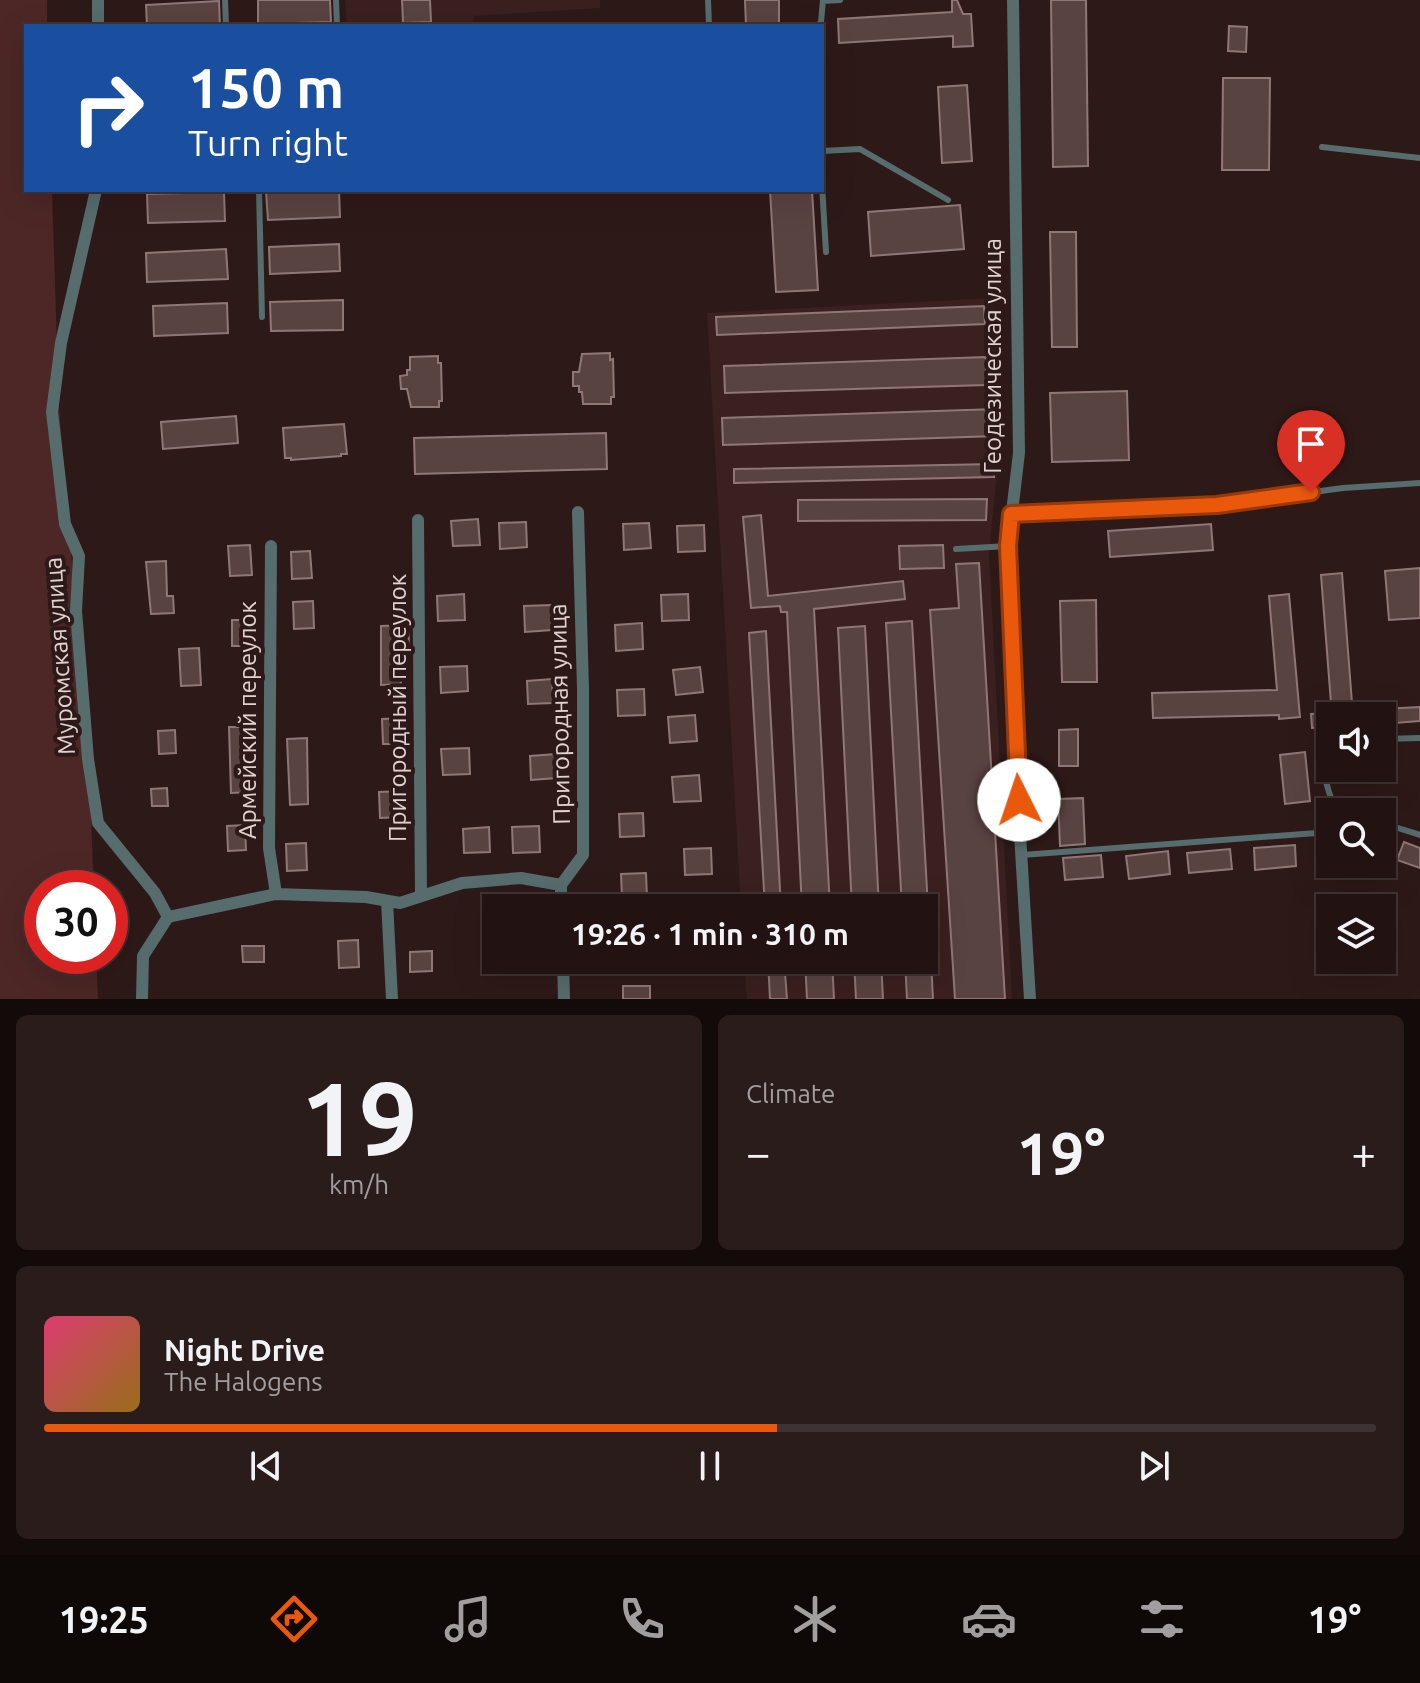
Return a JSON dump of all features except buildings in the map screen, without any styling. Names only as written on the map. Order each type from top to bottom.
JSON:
[{"type":"street","points":[[98,0],[98,24]]},
{"type":"street","name":"Геодезическая улица","points":[[1013,0],[1019,453],[1008,546],[1013,718],[1030,999]]},
{"type":"street","name":"Муромская улица","points":[[96,192],[61,343],[52,412],[65,524],[79,556],[76,611],[88,759],[98,823],[155,893],[168,917]]},
{"type":"street","name":"Пригородная улица","points":[[561,885],[583,855],[583,689],[578,512]]},
{"type":"street","name":"Пригородный переулок","points":[[418,520],[421,896]]},
{"type":"street","name":"Армейский переулок","points":[[271,546],[269,848],[276,894]]},
{"type":"street","points":[[142,999],[143,956],[168,917],[276,894],[366,897],[400,903],[462,883],[521,878],[561,885],[561,894]]},
{"type":"street","points":[[387,901],[392,999]]},
{"type":"street","points":[[563,974],[564,999]]},
{"type":"lane","points":[[225,0],[226,24]]},
{"type":"lane","points":[[336,0],[337,24]]},
{"type":"lane","points":[[708,0],[709,24]]},
{"type":"lane","points":[[819,24],[823,0],[840,0]]},
{"type":"lane","points":[[1322,147],[1420,158]]},
{"type":"lane","points":[[824,151],[860,149],[948,200]]},
{"type":"lane","points":[[259,192],[262,317]]},
{"type":"lane","points":[[822,192],[826,252]]},
{"type":"lane","points":[[1011,514],[1217,505],[1343,488],[1420,483]]},
{"type":"lane","points":[[956,549],[1008,546]]},
{"type":"lane","points":[[1396,739],[1420,738]]},
{"type":"lane","points":[[1396,827],[1420,835]]},
{"type":"lane","points":[[1022,855],[1316,833]]},
{"type":"shaded area","points":[[0,0],[47,0],[47,24],[24,24],[24,192],[52,192],[59,407],[89,768],[93,870],[24,870],[24,974],[97,974],[98,999],[0,999]]},
{"type":"shaded area","points":[[345,0],[600,0],[600,8],[474,16],[472,24],[347,24]]},
{"type":"shaded area","points":[[993,298],[1000,443],[989,553],[1012,999],[747,999],[745,974],[938,974],[938,894],[740,894],[707,313]]},
{"type":"route","points":[[1019,800],[1013,718],[1008,546],[1011,514],[1217,505],[1311,492]]}]
